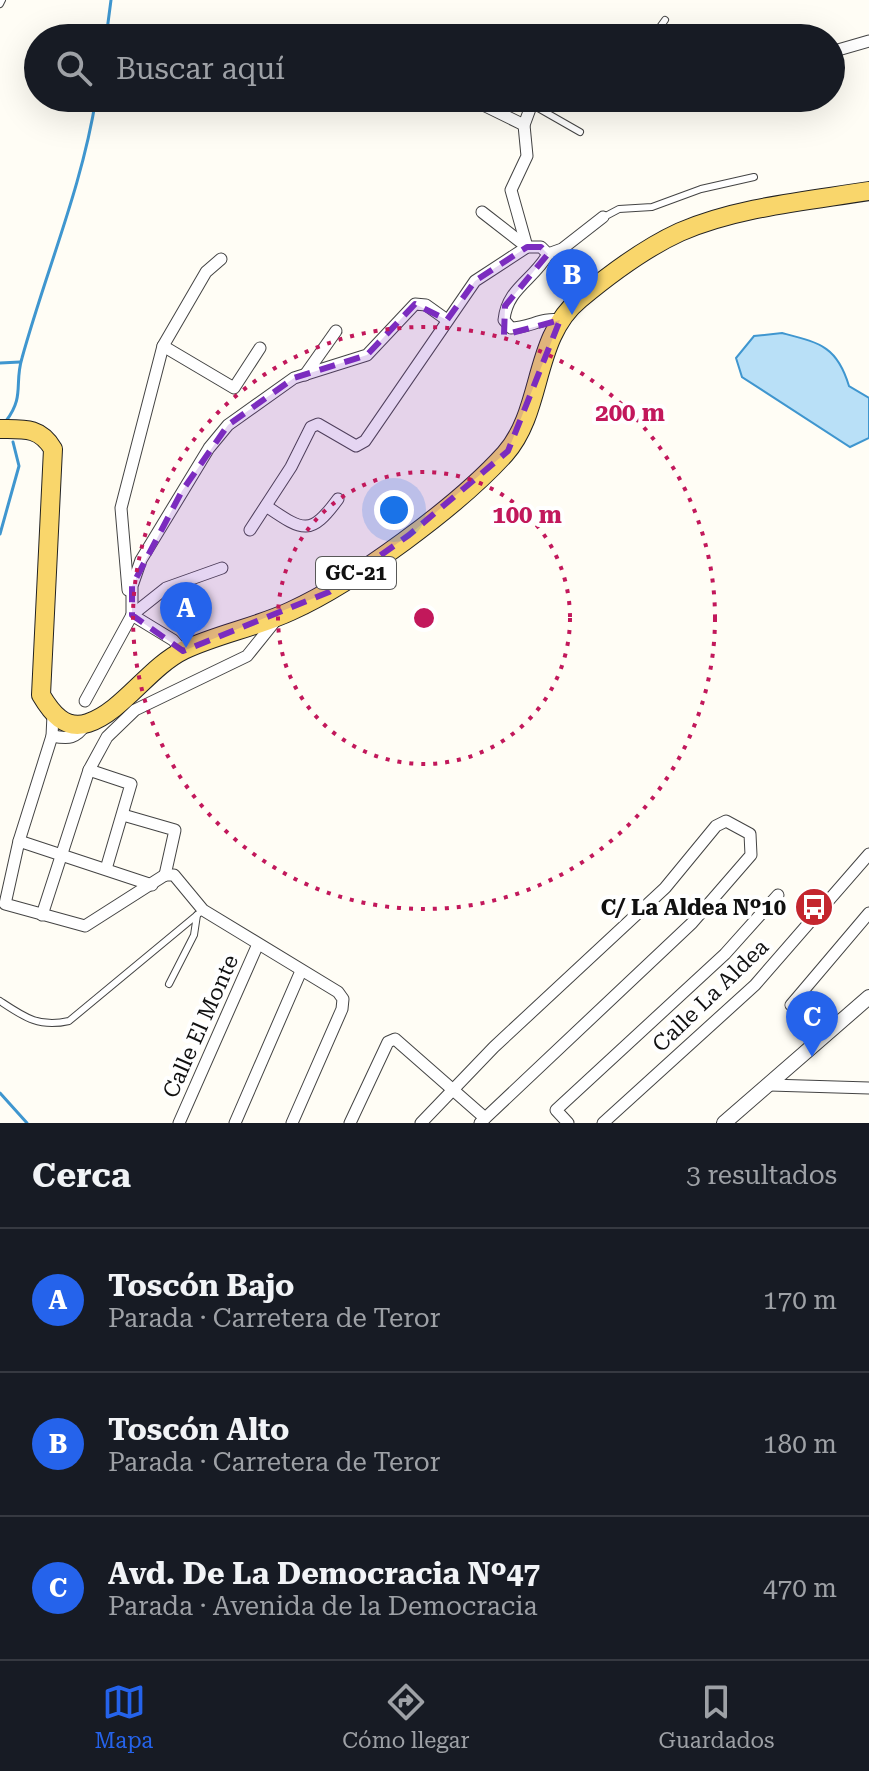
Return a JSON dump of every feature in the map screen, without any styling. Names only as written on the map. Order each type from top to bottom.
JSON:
[{"type":"main road","name":"GC-21","points":[[86,724],[102,716],[183,651],[278,617],[329,592],[409,535],[498,461],[521,426],[549,342],[560,320],[579,299],[635,258],[681,232],[753,211],[869,191]]},
{"type":"main road","points":[[0,429],[33,430],[45,435],[53,449],[55,470],[41,648],[41,695],[53,715],[68,723],[86,724]]},
{"type":"street","points":[[845,48],[869,41]]},
{"type":"street","points":[[498,112],[524,125]]},
{"type":"street","points":[[527,247],[511,190],[527,156],[524,125],[528,112]]},
{"type":"street","points":[[482,212],[527,247]]},
{"type":"street","points":[[560,320],[548,318],[522,328],[511,328],[504,320],[505,306],[515,288],[548,254],[562,249],[603,217]]},
{"type":"street","points":[[250,530],[311,427],[318,424],[356,446],[365,441],[475,281],[527,247],[541,247],[548,254]]},
{"type":"street","points":[[132,615],[121,508],[163,346],[206,272],[221,259]]},
{"type":"street","points":[[132,615],[132,586],[141,560],[209,448],[228,425],[254,404],[305,375],[367,355],[415,304],[426,305],[447,320]]},
{"type":"street","points":[[305,375],[336,331]]},
{"type":"street","points":[[163,346],[234,388],[260,348]]},
{"type":"street","points":[[266,506],[295,526],[310,528],[321,522],[338,499]]},
{"type":"street","points":[[85,701],[132,615],[166,588],[222,568]]},
{"type":"street","points":[[132,615],[173,640],[183,651]]},
{"type":"street","points":[[42,915],[89,770],[107,737],[135,710],[247,656],[278,617]]},
{"type":"street","points":[[247,656],[252,641],[248,627]]},
{"type":"street","points":[[53,715],[52,736],[19,841],[5,904],[85,926],[165,875],[174,875],[200,912],[338,992],[343,999],[342,1009],[292,1123]]},
{"type":"street","points":[[52,736],[68,739],[78,736],[86,724]]},
{"type":"street","points":[[89,770],[131,784],[106,869]]},
{"type":"street","points":[[123,815],[175,830],[165,875]]},
{"type":"street","points":[[350,1123],[388,1042],[395,1039],[453,1089],[483,1120],[692,923],[751,855],[750,834],[726,821],[716,826],[665,888],[453,1089],[421,1123]]},
{"type":"street","points":[[19,841],[152,885]]},
{"type":"street","name":"Calle La Aldea","points":[[603,1123],[755,985],[869,854]]},
{"type":"street","points":[[568,1123],[556,1110],[725,954],[778,895]]},
{"type":"street","points":[[823,1038],[791,1005],[869,913]]},
{"type":"street","name":"Calle El Monte","points":[[179,1123],[258,944]]},
{"type":"street","points":[[235,1123],[301,971]]},
{"type":"street","points":[[724,1123],[868,1000]]},
{"type":"street","points":[[770,1085],[869,1088]]},
{"type":"lane","points":[[662,24],[665,20]]},
{"type":"lane","points":[[549,112],[580,132]]},
{"type":"lane","points":[[603,217],[619,209],[652,207],[701,189],[754,177]]},
{"type":"lane","points":[[169,984],[194,935],[200,912]]},
{"type":"lane","points":[[0,1001],[32,1022],[52,1025],[69,1021],[105,994],[127,969],[200,912]]},
{"type":"highlighted area","points":[[527,247],[541,247],[548,254],[505,306],[504,335],[560,320],[508,451],[409,535],[329,592],[183,651],[132,615],[132,586],[182,491],[228,425],[294,378],[367,355],[415,304],[447,320],[475,281]]},
{"type":"water","points":[[782,333],[817,344],[833,354],[849,386],[869,398],[869,438],[850,447],[742,377],[736,358],[754,336]]},
{"type":"waterway","points":[[108,24],[111,0]]},
{"type":"waterway","points":[[6,421],[17,397],[22,358],[73,196],[93,112]]},
{"type":"waterway","points":[[0,363],[20,362]]},
{"type":"waterway","points":[[0,534],[19,466],[13,442]]},
{"type":"waterway","points":[[0,1093],[27,1123]]},
{"type":"place","name":"Toscón Alto","points":[[572,315]]},
{"type":"place","name":"Toscón Bajo","points":[[186,648]]},
{"type":"place","name":"C/ La Aldea Nº10","points":[[814,907]]},
{"type":"place","name":"Avd. De La Democracia Nº47","points":[[812,1057]]}]
